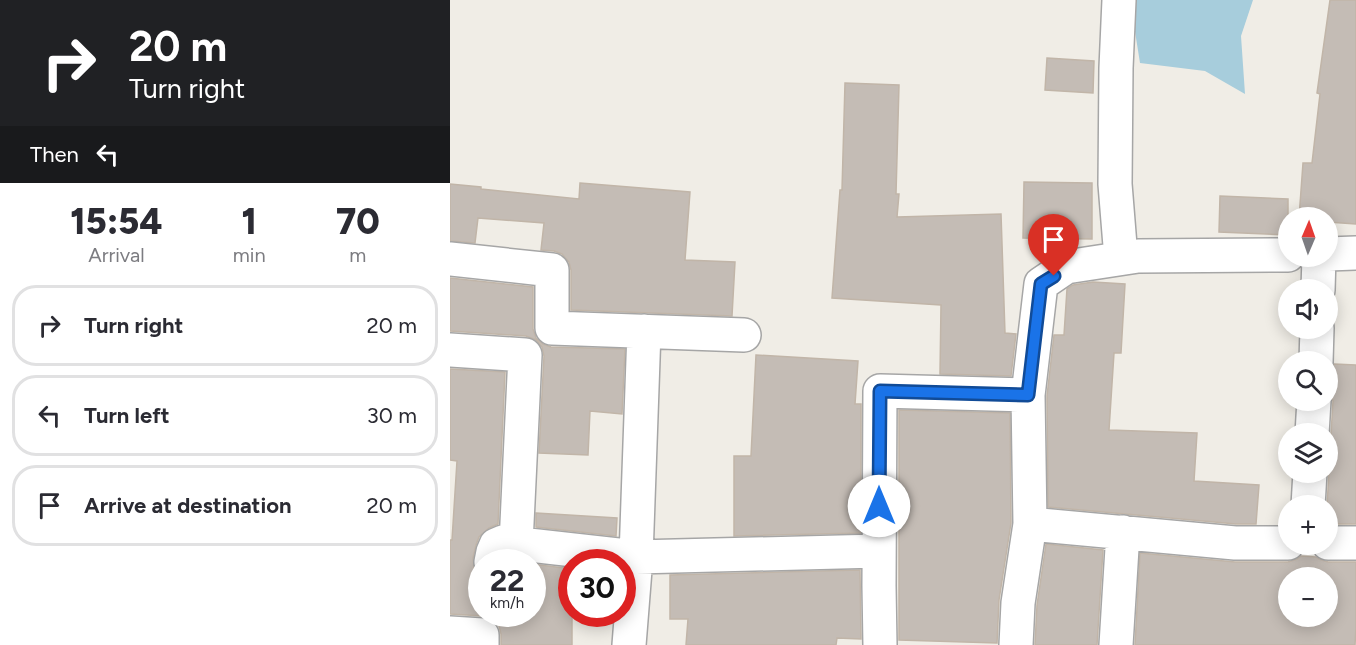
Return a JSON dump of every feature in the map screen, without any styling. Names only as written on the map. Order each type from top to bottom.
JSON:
[{"type":"street","points":[[1119,0],[1115,184],[1121,258]]},
{"type":"street","points":[[1338,254],[1356,253]]},
{"type":"street","points":[[1016,645],[1017,603],[1030,524],[1028,395],[1041,284],[1066,267],[1121,258],[1278,255]]},
{"type":"street","points":[[450,259],[552,270],[552,328],[744,335]]},
{"type":"street","points":[[644,331],[636,557],[879,551]]},
{"type":"street","points":[[450,350],[525,355],[504,549]]},
{"type":"street","points":[[880,645],[880,391],[1028,395]]},
{"type":"street","points":[[1030,524],[1235,543],[1278,543]]},
{"type":"street","points":[[1116,645],[1123,532]]},
{"type":"street","points":[[1338,543],[1356,543]]},
{"type":"street","points":[[630,645],[631,627]]},
{"type":"street","points":[[450,633],[483,631]]},
{"type":"water","points":[[1130,0],[1253,0],[1241,36],[1245,94],[1205,71],[1140,63]]},
{"type":"building","points":[[1330,0],[1356,0],[1356,224],[1338,223],[1338,207],[1300,207],[1303,163],[1312,163],[1320,94],[1317,93]]},
{"type":"building","points":[[1047,58],[1094,61],[1093,93],[1045,90]]},
{"type":"building","points":[[845,83],[899,85],[897,217],[1001,214],[1005,333],[1016,334],[1011,376],[940,374],[941,305],[832,298],[840,190],[842,190]]},
{"type":"building","points":[[1024,182],[1092,183],[1092,239],[1023,238]]},
{"type":"building","points":[[580,183],[690,192],[685,260],[735,262],[732,316],[571,310],[569,262],[562,254],[541,250],[544,223],[478,218],[475,243],[450,241],[450,184],[579,199]]},
{"type":"building","points":[[1220,196],[1288,199],[1288,207],[1278,207],[1278,235],[1219,232]]},
{"type":"building","points":[[450,278],[533,287],[533,329],[536,338],[543,344],[551,347],[625,349],[622,414],[590,411],[588,455],[539,453],[544,356],[542,347],[536,340],[526,336],[450,331]]},
{"type":"building","points":[[1093,282],[1125,284],[1121,353],[1114,353],[1109,430],[1197,433],[1194,481],[1259,485],[1256,524],[1048,507],[1047,396],[1054,335],[1064,335],[1067,289],[1073,285]]},
{"type":"building","points":[[756,355],[858,361],[855,404],[861,404],[861,533],[734,536],[734,456],[751,456]]},
{"type":"building","points":[[1338,364],[1356,365],[1356,524],[1338,524],[1338,495],[1328,495],[1328,483],[1338,483],[1338,423],[1332,423],[1332,411],[1338,411]]},
{"type":"building","points":[[450,369],[505,372],[498,524],[479,537],[475,549],[468,549],[468,615],[450,614],[450,540],[452,540],[457,461],[450,460]]},
{"type":"building","points":[[899,410],[1010,413],[1011,523],[999,600],[997,643],[899,640]]},
{"type":"building","points":[[536,513],[617,518],[616,536],[536,527]]},
{"type":"building","points":[[1046,544],[1103,550],[1097,645],[1035,645],[1037,605]]},
{"type":"building","points":[[1140,553],[1235,562],[1288,562],[1301,556],[1316,557],[1328,562],[1356,562],[1355,645],[1135,645]]},
{"type":"building","points":[[546,566],[558,567],[558,627],[572,627],[572,645],[501,645],[499,627],[546,627]]},
{"type":"building","points":[[860,570],[861,639],[837,638],[836,645],[686,645],[688,619],[670,619],[670,575]]},
{"type":"route","points":[[879,506],[880,391],[1028,395],[1041,284],[1054,276]]}]
